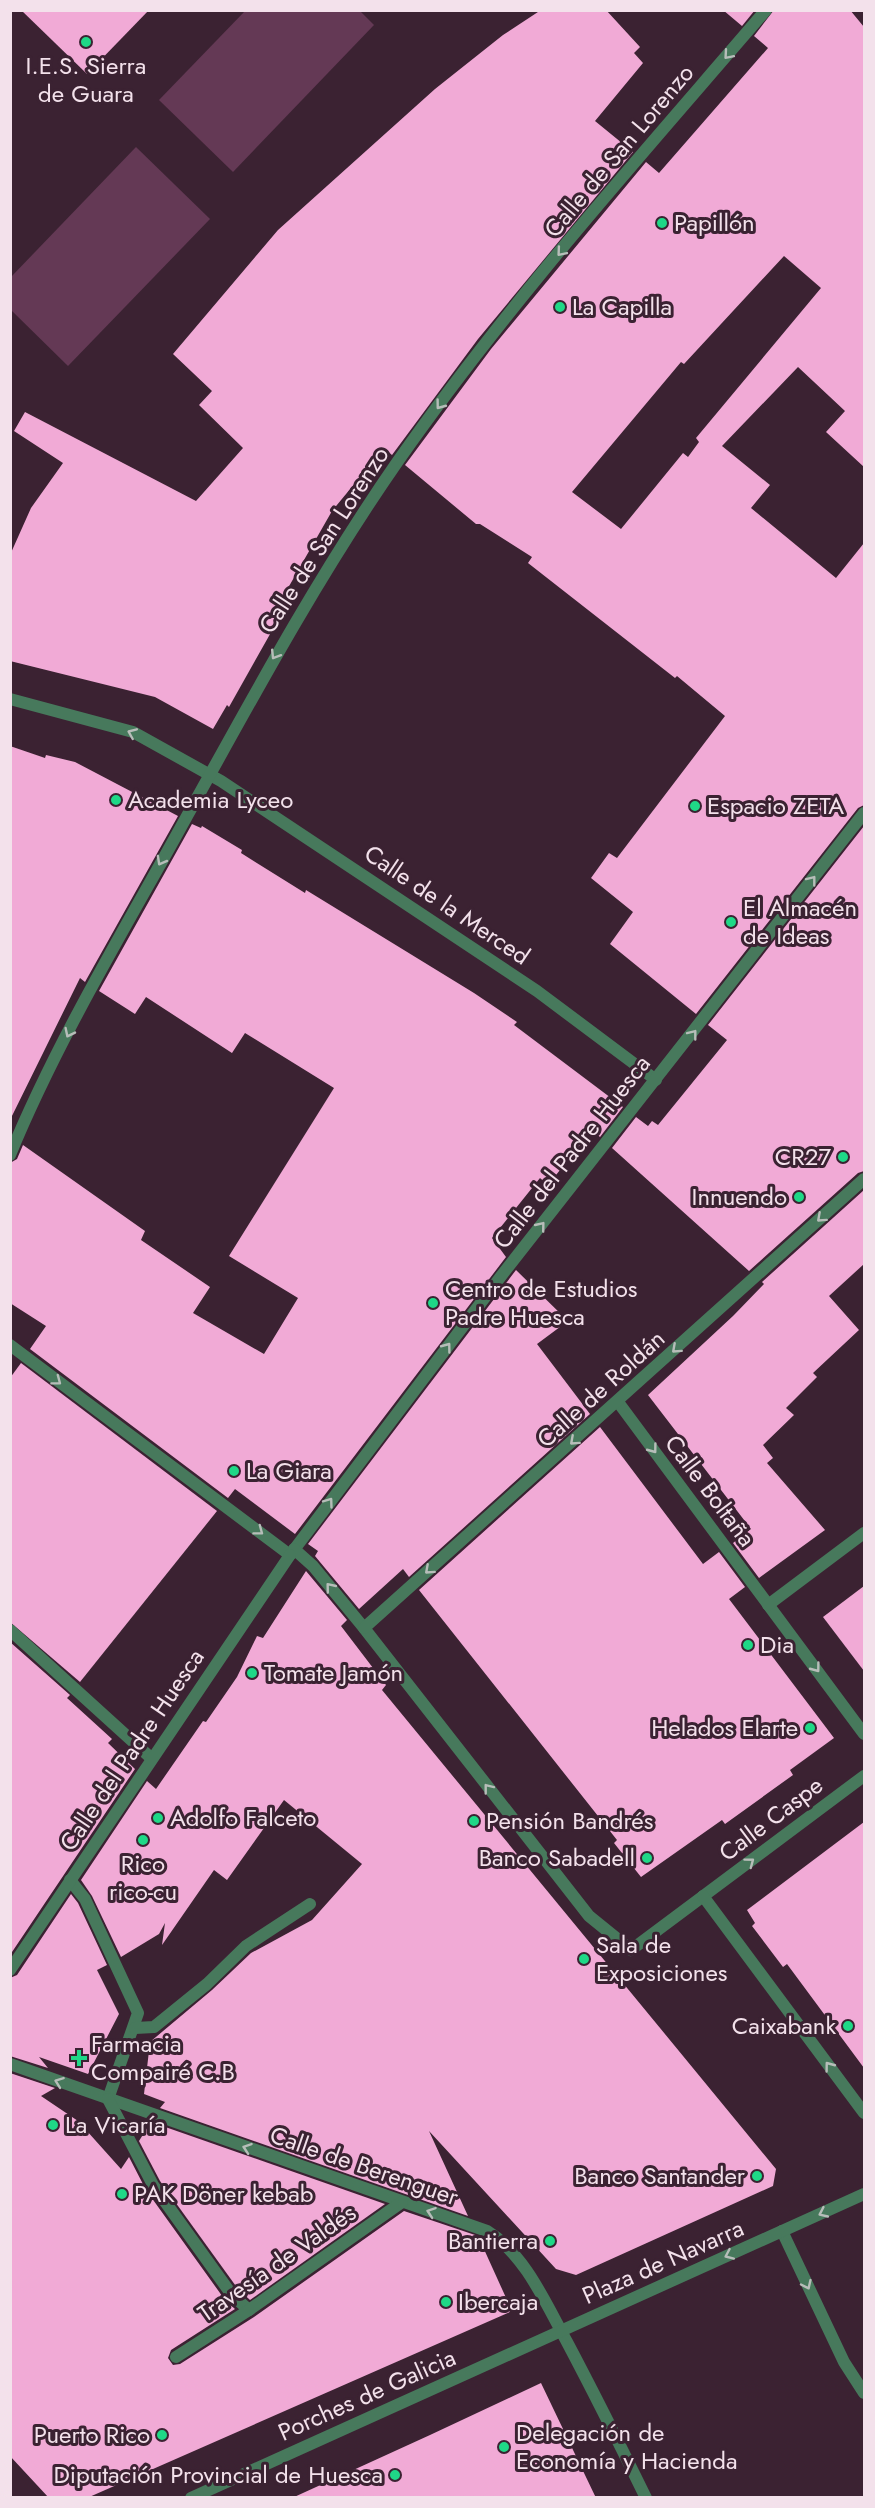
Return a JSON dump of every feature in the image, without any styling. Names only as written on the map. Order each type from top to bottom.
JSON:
[{"type":"street","name":"Calle de San Lorenzo","points":[[10,1155],[91,988],[271,662],[398,461],[502,322],[766,10]]},
{"type":"street","name":"Calle de la Merced","points":[[10,699],[133,732],[209,774],[527,984],[656,1080]]},
{"type":"street","name":"Calle del Padre Huesca","points":[[10,1970],[292,1552],[504,1271],[864,813]]},
{"type":"street","name":"Calle de Roldán","points":[[364,1628],[864,1179]]},
{"type":"street","points":[[10,1345],[222,1504],[313,1566],[364,1628]]},
{"type":"street","name":"Calle Boltaña","points":[[618,1402],[864,1734]]},
{"type":"street","points":[[768,1605],[864,1533]]},
{"type":"street","name":"Calle Caspe","points":[[364,1628],[589,1916],[631,1950],[864,1776]]},
{"type":"street","points":[[10,1630],[151,1758]]},
{"type":"street","points":[[70,1880],[85,1899],[138,2013],[135,2028],[108,2099],[153,2185],[232,2295],[249,2310]]},
{"type":"street","points":[[703,1896],[864,2113]]},
{"type":"street","points":[[135,2028],[153,2027],[207,1984],[246,1946],[310,1904]]},
{"type":"street","name":"Calle de Berenguer","points":[[10,2064],[487,2231],[498,2238],[511,2250],[561,2330],[646,2498]]},
{"type":"street","name":"Plaza de Navarra","points":[[561,2330],[864,2194]]},
{"type":"street","name":"Travesía de Valdés","points":[[176,2357],[249,2310],[402,2202]]},
{"type":"street","points":[[782,2231],[844,2362],[864,2393]]},
{"type":"street","name":"Porches de Galicia","points":[[191,2498],[561,2330]]},
{"type":"shaded area","points":[[245,11],[360,11],[374,25],[233,172],[159,100]]},
{"type":"shaded area","points":[[136,147],[210,219],[68,366],[11,310],[11,277]]},
{"type":"building","name":"I.E.S. Sierra de Guara","points":[[21,10],[149,10],[87,74]]},
{"type":"building","points":[[541,10],[606,10],[640,47],[634,53],[643,63],[595,121],[633,152],[478,339],[392,455],[384,448],[332,511],[272,616],[278,620],[229,707],[227,705],[213,729],[155,697],[10,661],[10,555],[31,508],[63,463],[14,431],[25,412],[196,501],[243,448],[199,405],[212,391],[173,354],[278,230],[435,89],[503,35]]},
{"type":"building","points":[[723,10],[755,10],[742,26]]},
{"type":"building","points":[[774,10],[850,10],[864,27],[864,467],[826,432],[845,411],[798,367],[722,446],[770,485],[751,508],[836,578],[864,543],[864,805],[858,808],[696,1014],[610,944],[633,912],[591,878],[609,853],[617,858],[725,716],[677,676],[675,678],[528,563],[532,557],[480,524],[476,524],[405,465],[491,349],[646,162],[659,173],[768,48],[754,36]],"holes":[[[784,256],[821,288],[696,438],[699,442],[688,457],[683,453],[621,529],[572,492],[681,362],[684,364]]]},
{"type":"building","points":[[10,746],[45,758],[46,755],[75,762],[178,816],[85,982],[80,978],[10,1120]]},
{"type":"building","points":[[192,824],[201,828],[202,826],[305,893],[306,890],[474,993],[517,1022],[514,1025],[623,1107],[600,1137],[592,1130],[548,1185],[540,1178],[492,1238],[506,1257],[295,1534],[235,1489],[228,1498],[30,1349],[46,1326],[10,1303],[10,1163],[17,1159],[23,1145],[145,1231],[141,1240],[210,1287],[193,1313],[264,1354],[298,1298],[229,1256],[334,1088],[245,1033],[232,1053],[146,997],[135,1014],[99,991]]},
{"type":"building","points":[[864,826],[864,1171],[858,1173],[749,1271],[612,1148],[636,1117],[648,1126],[652,1121],[658,1125],[727,1040],[708,1025]]},
{"type":"building","points":[[864,1190],[864,1264],[829,1296],[859,1330],[813,1373],[817,1377],[786,1408],[794,1415],[763,1445],[773,1458],[767,1463],[825,1530],[759,1578],[733,1543],[751,1529],[648,1395],[733,1316],[764,1284],[762,1282]]},
{"type":"building","points":[[516,1270],[568,1321],[537,1344],[590,1414],[409,1577],[403,1569],[359,1609],[315,1556],[318,1551],[308,1544]]},
{"type":"building","points":[[21,1363],[217,1511],[80,1682],[10,1622],[10,1378]]},
{"type":"building","points":[[600,1427],[703,1564],[719,1552],[745,1587],[729,1599],[834,1738],[790,1770],[793,1775],[725,1824],[722,1820],[641,1877],[614,1843],[617,1840],[419,1590]]},
{"type":"building","points":[[306,1571],[347,1620],[341,1626],[386,1685],[382,1690],[776,2169],[773,2186],[576,2275],[556,2269],[429,2131],[468,2216],[160,2108],[165,2102],[144,2094],[150,2042],[212,1990],[251,1953],[312,1920],[362,1864],[284,1800],[227,1880],[214,1870],[162,1945],[165,1923],[159,1934],[121,1957],[92,1896],[81,1880],[147,1781],[156,1789],[203,1721],[206,1722],[237,1677],[257,1636],[263,1638]]},
{"type":"building","points":[[864,1586],[864,1671],[823,1617]]},
{"type":"building","points":[[10,1642],[70,1695],[67,1698],[112,1739],[108,1743],[135,1769],[10,1955]]},
{"type":"building","points":[[864,1822],[864,2068],[787,1964],[783,1967],[752,1926],[755,1923],[747,1910]]},
{"type":"building","points":[[71,1894],[78,1903],[107,1965],[97,1970],[119,2014],[88,2074],[39,2057],[48,2068],[10,2056],[10,1978],[17,1975]]},
{"type":"building","points":[[10,2073],[55,2088],[41,2096],[78,2121],[121,2169],[129,2157],[146,2190],[225,2300],[235,2309],[171,2350],[168,2358],[173,2365],[180,2364],[254,2317],[404,2211],[478,2236],[512,2311],[87,2498],[49,2498],[10,2456]]},
{"type":"building","points":[[151,2122],[385,2204],[250,2300],[238,2289],[160,2181],[139,2141]]},
{"type":"building","name":"Delegación de Economía y Hacienda","points":[[541,2383],[596,2498],[292,2498],[430,2435]]},
{"type":"place","name":"I.E.S. Sierra de Guara","points":[[86,42]]},
{"type":"place","name":"Papillón","points":[[662,223]]},
{"type":"place","name":"La Capilla","points":[[560,307]]},
{"type":"place","name":"Academia Lyceo","points":[[116,800]]},
{"type":"place","name":"Espacio ZETA","points":[[695,806]]},
{"type":"place","name":"El Almacén de Ideas","points":[[731,922]]},
{"type":"place","name":"CR27","points":[[843,1157]]},
{"type":"place","name":"Innuendo","points":[[799,1197]]},
{"type":"place","name":"Centro de Estudios Padre Huesca","points":[[433,1303]]},
{"type":"place","name":"La Giara","points":[[234,1471]]},
{"type":"place","name":"Dia","points":[[748,1645]]},
{"type":"place","name":"Tomate Jamón","points":[[252,1673]]},
{"type":"place","name":"Helados Elarte","points":[[810,1728]]},
{"type":"place","name":"Adolfo Falceto","points":[[158,1818]]},
{"type":"place","name":"Pensión Bandrés","points":[[474,1821]]},
{"type":"place","name":"Rico rico-cu","points":[[143,1840]]},
{"type":"place","name":"Banco Sabadell","points":[[647,1858]]},
{"type":"place","name":"Sala de Exposiciones","points":[[584,1959]]},
{"type":"place","name":"Caixabank","points":[[848,2026]]},
{"type":"place","name":"Farmacia Compairé C.B","points":[[79,2058]]},
{"type":"place","name":"La Vicaría","points":[[53,2125]]},
{"type":"place","name":"Banco Santander","points":[[757,2176]]},
{"type":"place","name":"PAK Döner kebab","points":[[122,2194]]},
{"type":"place","name":"Bantierra","points":[[550,2241]]},
{"type":"place","name":"Ibercaja","points":[[446,2302]]},
{"type":"place","name":"Puerto Rico","points":[[162,2435]]},
{"type":"place","name":"Delegación de Economía y Hacienda","points":[[504,2447]]},
{"type":"place","name":"Diputación Provincial de Huesca","points":[[395,2475]]}]
